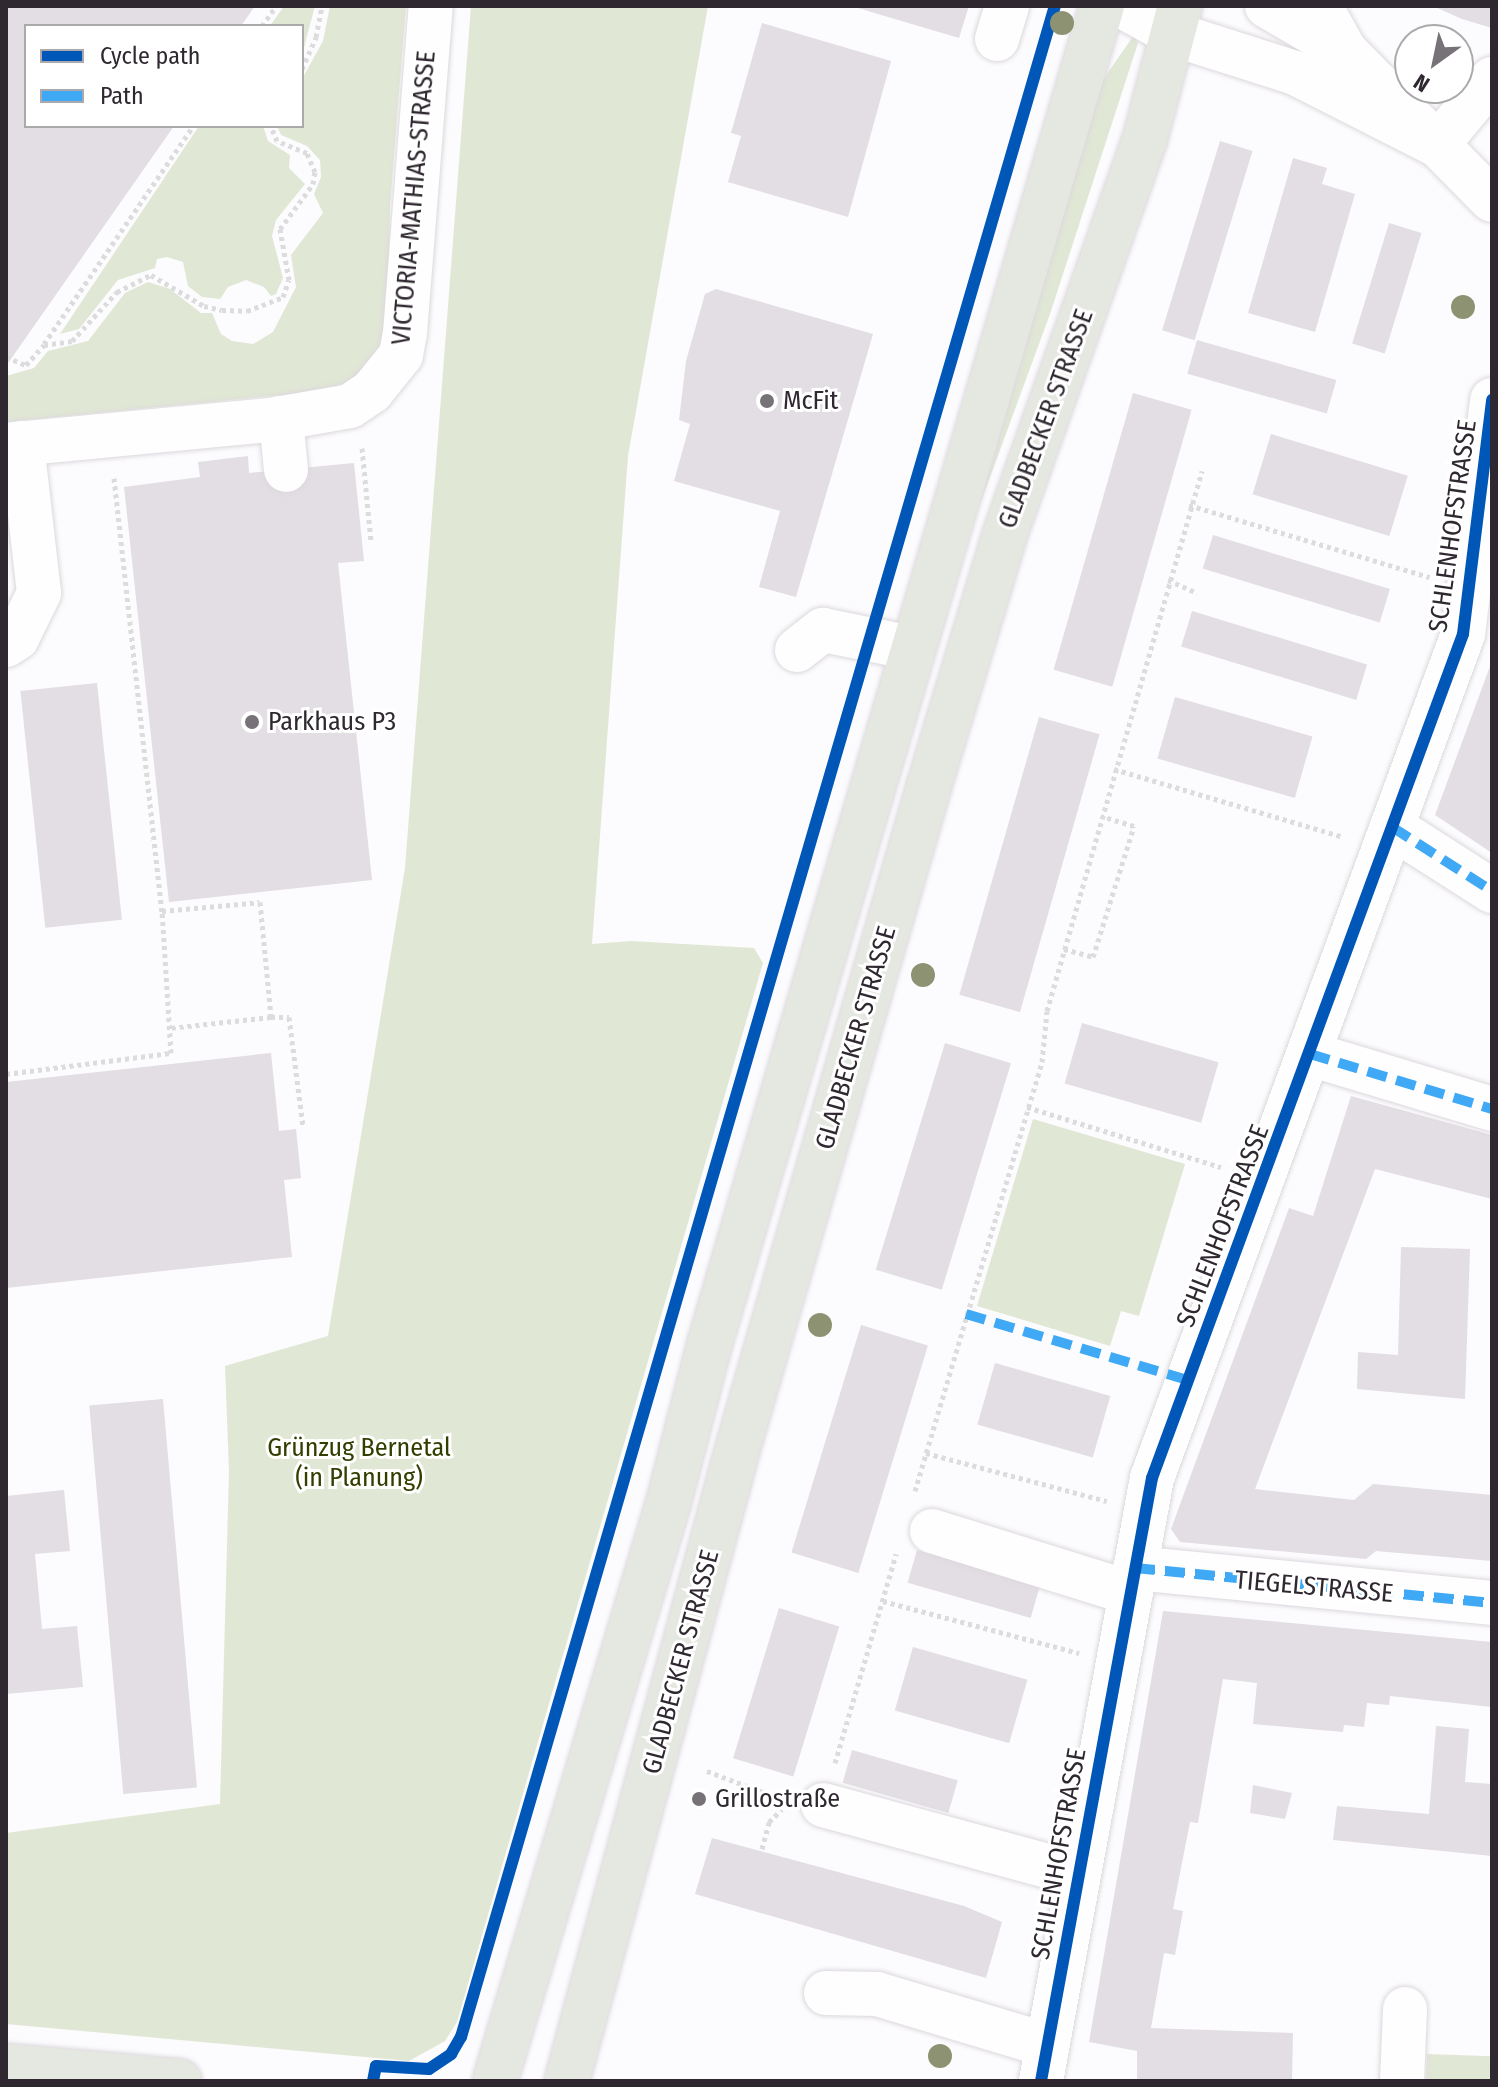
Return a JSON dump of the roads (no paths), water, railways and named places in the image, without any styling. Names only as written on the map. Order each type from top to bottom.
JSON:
[{"type":"main road","name":"GLADBECKER STRASSE","points":[[495,2081],[669,1501],[912,648],[1102,6]]},
{"type":"main road","name":"GLADBECKER STRASSE","points":[[567,2081],[739,1444],[929,786],[1004,537],[1145,139],[1177,20]]},
{"type":"main road","points":[[6,2066],[179,2081]]},
{"type":"street","name":"VICTORIA-MATHIAS-STRASSE","points":[[14,444],[272,419],[350,406],[372,391],[401,355],[431,6]]},
{"type":"street","points":[[1122,6],[1177,20],[1295,73],[1437,145]]},
{"type":"street","points":[[1267,6],[1345,51]]},
{"type":"street","points":[[1320,6],[1345,51],[1492,200]]},
{"type":"street","points":[[1437,145],[1492,79]]},
{"type":"street","name":"SCHLENHOFSTRASSE","points":[[826,1993],[877,1994],[1044,2063],[1144,1511],[1388,838],[1450,676],[1472,590],[1492,400]]},
{"type":"street","points":[[272,419],[277,471]]},
{"type":"street","points":[[6,645],[17,638],[39,593],[14,444]]},
{"type":"street","points":[[797,650],[823,630],[912,648]]},
{"type":"street","points":[[1388,838],[1492,891]]},
{"type":"street","points":[[1310,1054],[1492,1109]]},
{"type":"street","name":"TIEGELSTRASSE","points":[[915,1525],[1133,1581],[1492,1603]]},
{"type":"street","name":"SCHLENHOFSTRASSE","points":[[809,1805],[1077,1874]]},
{"type":"street","points":[[1402,2081],[1405,2009]]},
{"type":"place","name":"McFit","points":[[767,401]]},
{"type":"place","name":"Parkhaus P3","points":[[252,722]]},
{"type":"place","name":"Grillostraße","points":[[699,1799]]},
{"type":"park label","name":"Grünzug Bernetal (in Planung)","points":[[359,1463]]}]
